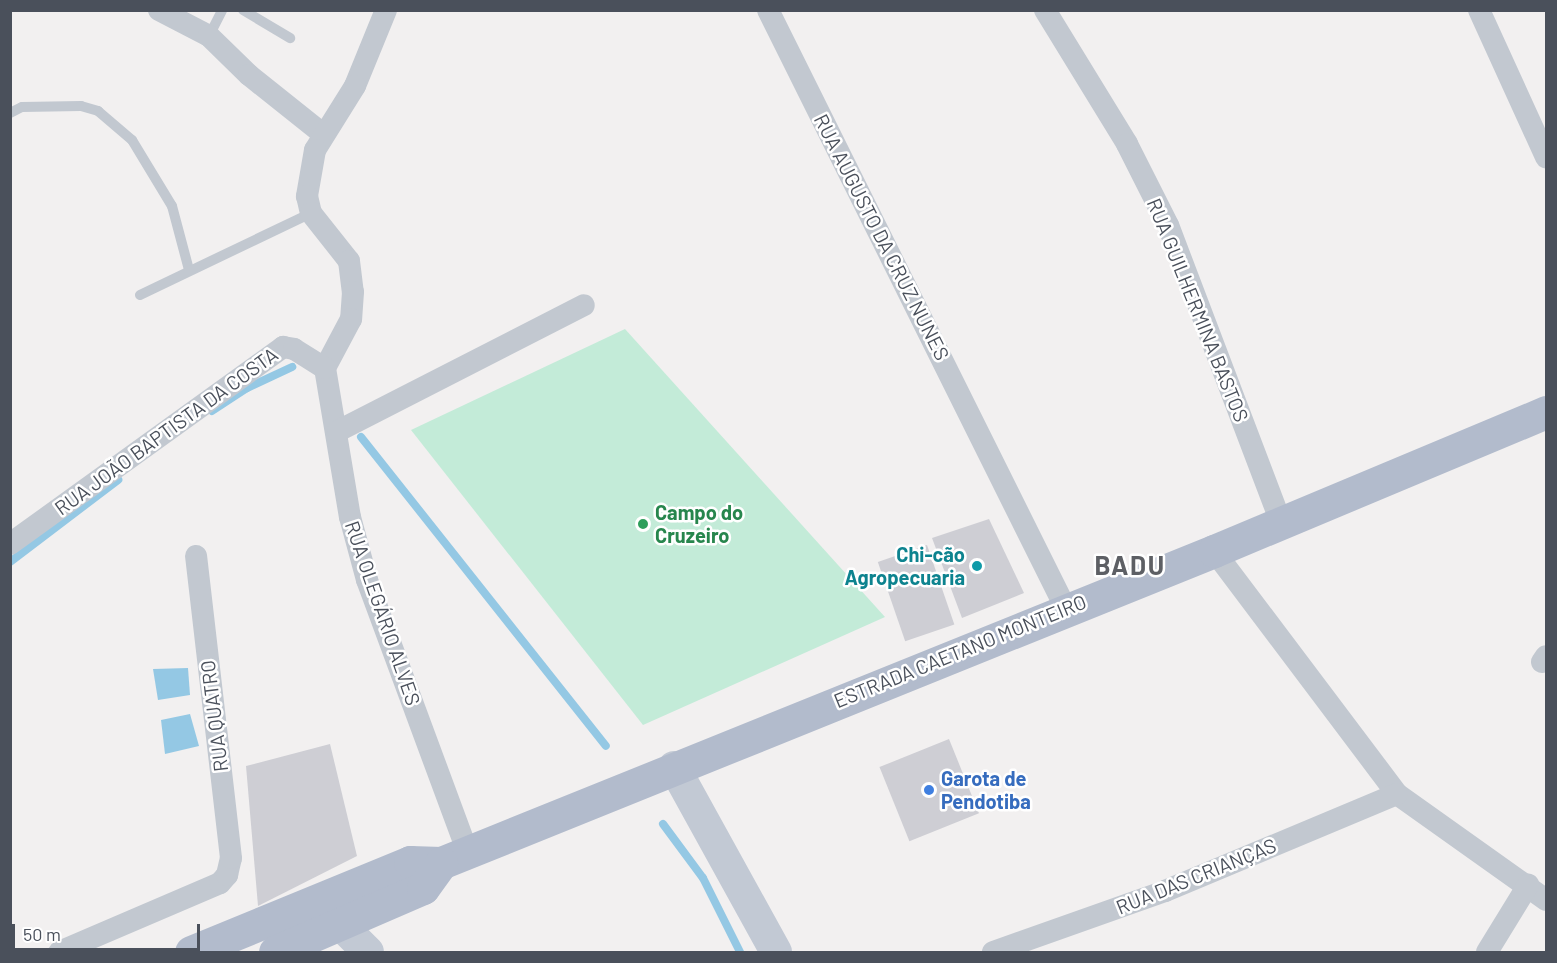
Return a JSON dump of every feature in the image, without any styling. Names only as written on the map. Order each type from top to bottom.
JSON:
[{"type":"main road","name":"ESTRADA CAETANO MONTEIRO","points":[[191,952],[410,862],[454,857],[1214,551],[1546,412]]},
{"type":"main road","points":[[275,952],[423,888],[454,857]]},
{"type":"street","points":[[159,10],[209,36],[249,75],[323,134]]},
{"type":"street","points":[[325,369],[351,319],[353,292],[349,261],[311,213],[307,196],[309,173],[323,134],[355,86],[386,10]]},
{"type":"street","name":"RUA AUGUSTO DA CRUZ NUNES","points":[[768,10],[996,463],[1066,609]]},
{"type":"street","name":"RUA GUILHERMINA BASTOS","points":[[1045,10],[1127,144],[1168,225],[1281,523]]},
{"type":"street","points":[[1479,10],[1546,157]]},
{"type":"street","points":[[338,431],[584,305]]},
{"type":"street","name":"RUA JOÃO BAPTISTA DA COSTA","points":[[10,544],[283,347],[294,349],[325,369]]},
{"type":"street","name":"RUA OLEGÁRIO ALVES","points":[[325,369],[338,431],[350,518],[454,857]]},
{"type":"street","points":[[1214,551],[1397,794],[1546,900]]},
{"type":"street","name":"RUA QUATRO","points":[[59,952],[220,883],[227,875],[231,858],[196,556]]},
{"type":"street","points":[[674,767],[776,952]]},
{"type":"street","name":"RUA DAS CRIANÇAS","points":[[993,952],[1165,891],[1397,794]]},
{"type":"street","points":[[1487,952],[1528,885]]},
{"type":"street","points":[[340,925],[368,952]]},
{"type":"lane","points":[[209,36],[222,10]]},
{"type":"lane","points":[[243,10],[290,38]]},
{"type":"lane","points":[[10,113],[22,106],[81,106],[98,111],[132,140],[172,206],[189,270]]},
{"type":"lane","points":[[140,295],[311,213]]},
{"type":"green space","name":"Campo do Cruzeiro","points":[[625,329],[885,617],[643,725],[411,430]]},
{"type":"water","points":[[188,668],[190,695],[158,700],[153,669]]},
{"type":"water","points":[[190,714],[199,746],[165,754],[161,720]]},
{"type":"building","name":"Chi-cão Agropecuaria","points":[[989,519],[1024,593],[962,618],[932,538]]},
{"type":"building","points":[[927,545],[954,624],[905,641],[878,562]]},
{"type":"building","name":"Garota de Pendotiba","points":[[949,739],[979,813],[909,841],[879,767]]},
{"type":"building","points":[[330,744],[357,856],[258,906],[246,766]]},
{"type":"waterway","points":[[212,411],[247,388],[292,367]]},
{"type":"waterway","points":[[361,437],[606,746]]},
{"type":"waterway","points":[[10,562],[118,480]]},
{"type":"waterway","points":[[663,824],[703,878],[740,952]]},
{"type":"place","name":"Campo do Cruzeiro","points":[[643,524]]},
{"type":"place","name":"Chi-cão Agropecuaria","points":[[977,566]]},
{"type":"place","name":"Garota de Pendotiba","points":[[929,790]]},
{"type":"district","name":"BADU","points":[[1130,565]]}]
